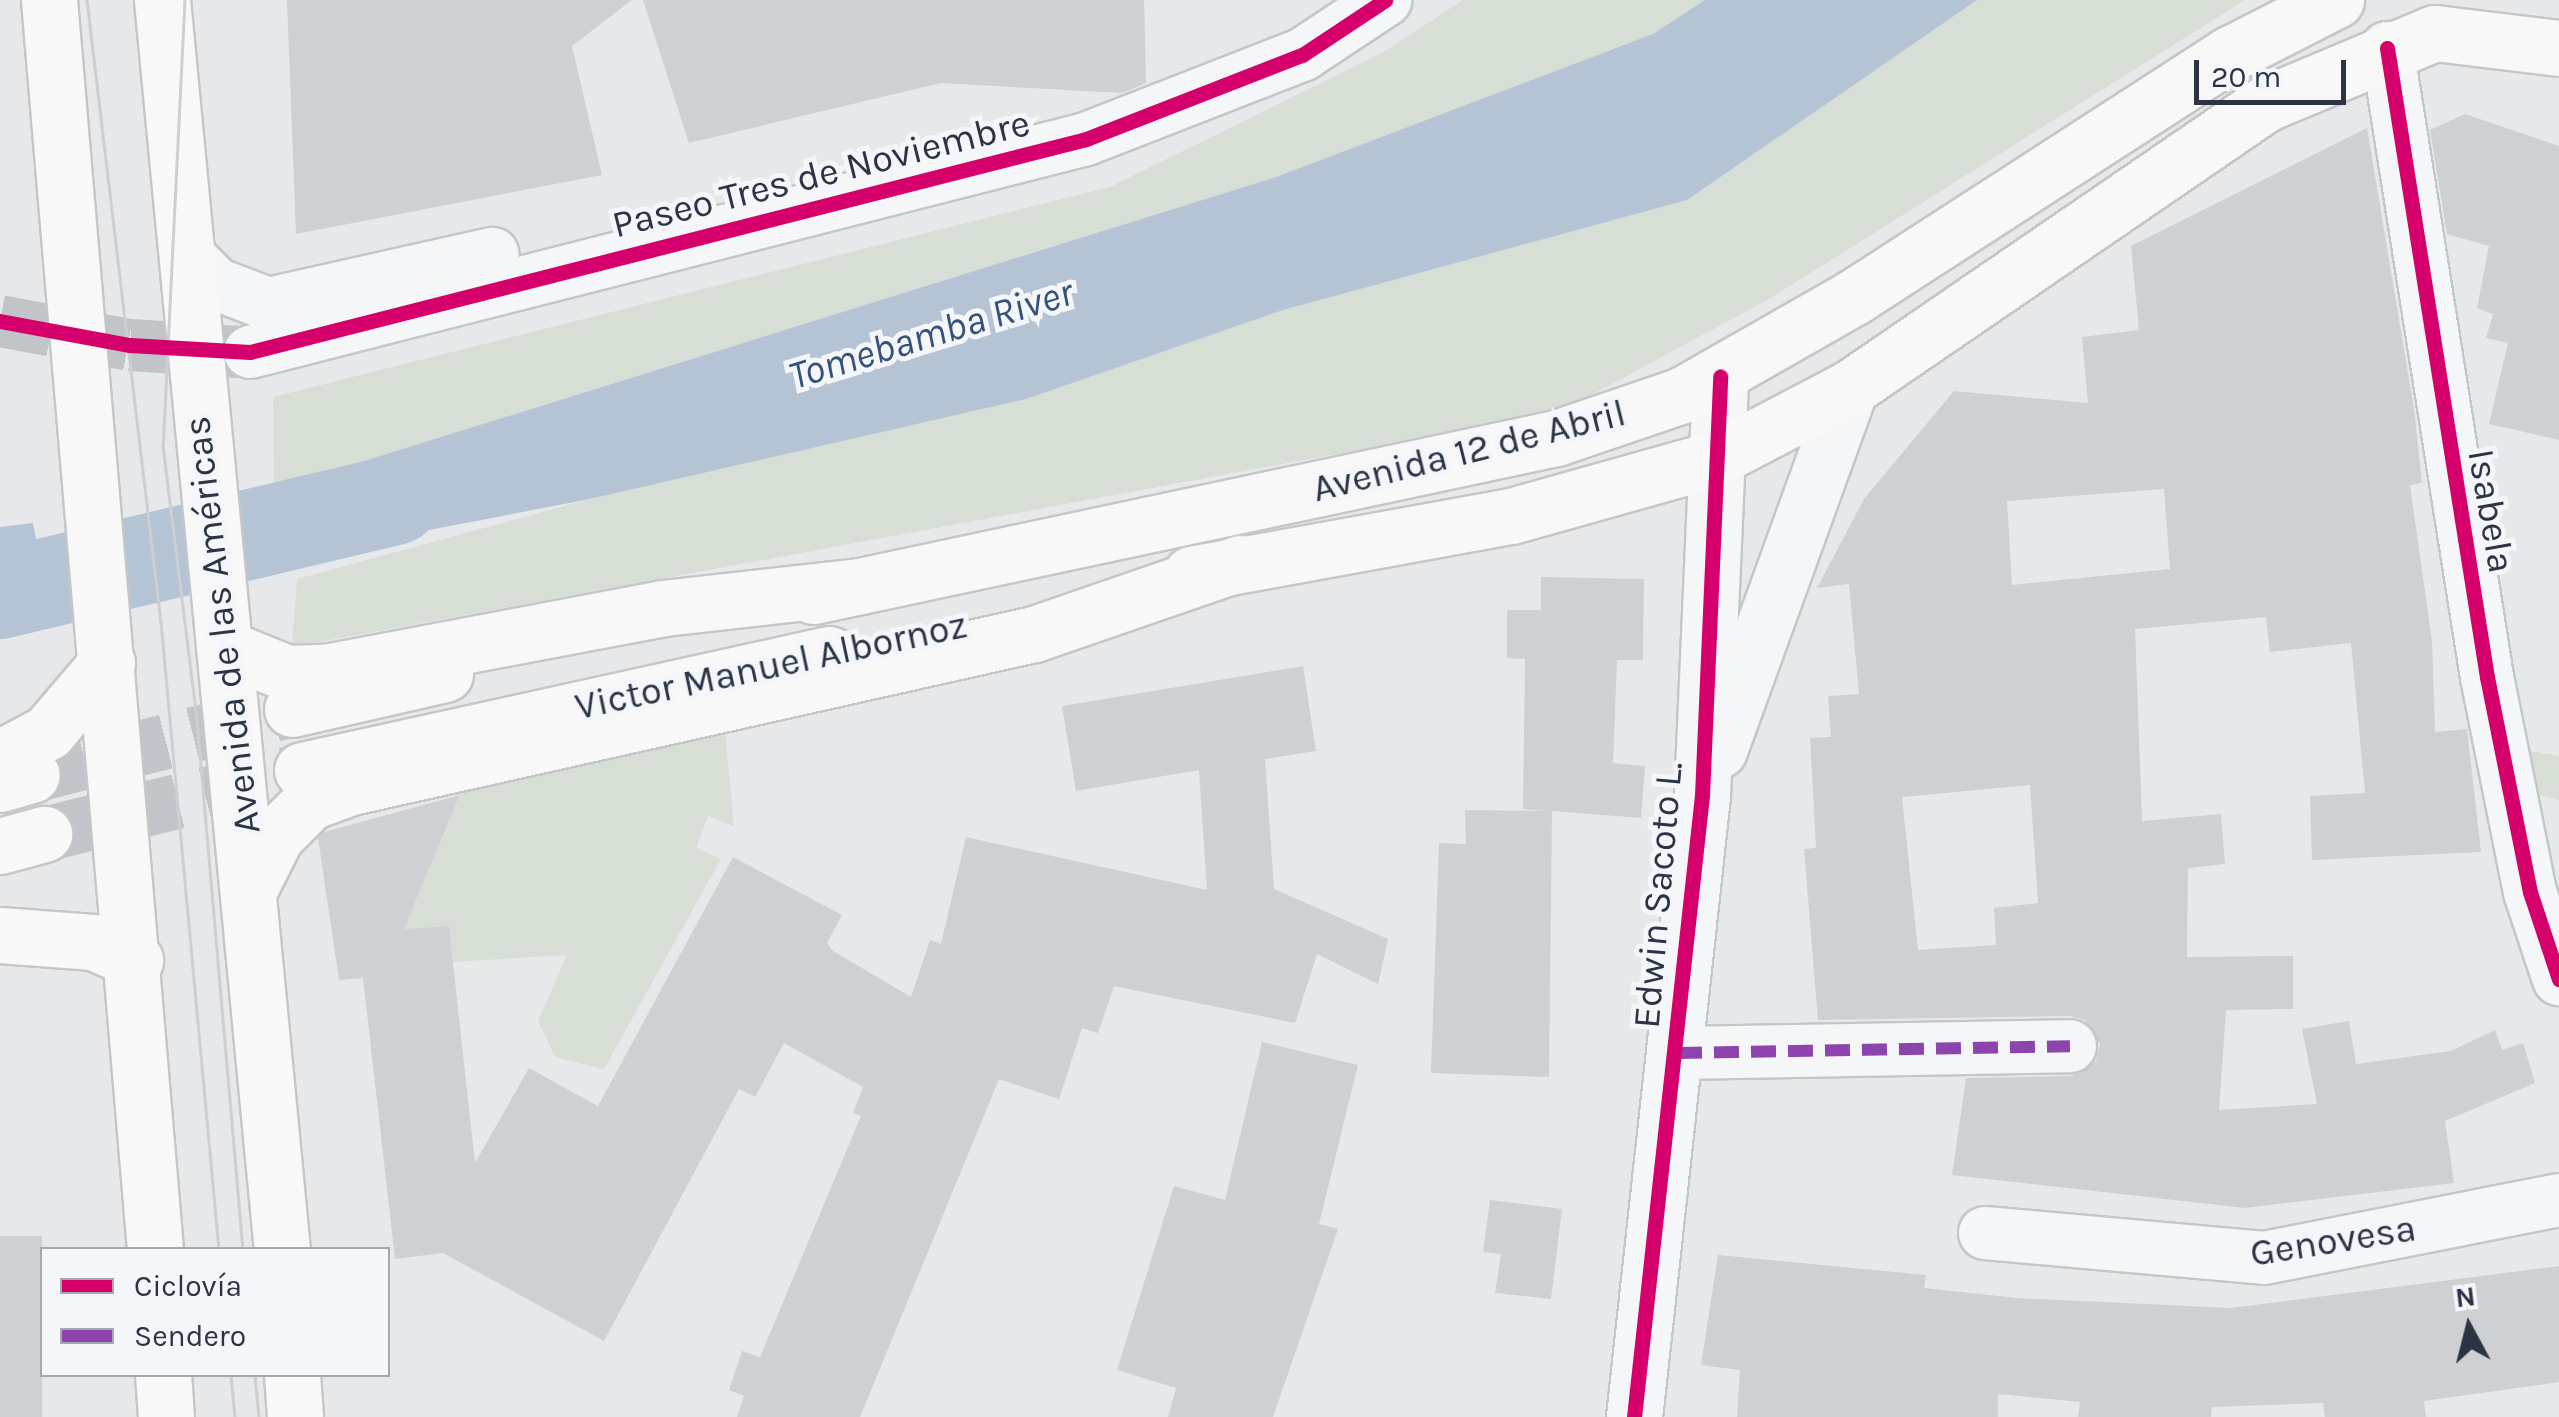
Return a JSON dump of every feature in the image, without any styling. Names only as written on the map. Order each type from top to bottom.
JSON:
[{"type":"main road","points":[[49,0],[84,430],[136,960],[155,1247]]},
{"type":"main road","name":"Avenida de las Américas","points":[[162,0],[198,428],[227,644],[282,1247]]},
{"type":"main road","name":"Avenida 12 de Abril","points":[[860,586],[1556,438],[1720,376],[2230,54],[2336,0]]},
{"type":"main road","name":"Avenida 12 de Abril","points":[[1240,562],[1511,516],[1714,459],[1850,388],[2266,104],[2387,48],[2435,33],[2559,48]]},
{"type":"main road","points":[[251,886],[276,836],[310,802],[351,786],[1034,634],[1240,562]]},
{"type":"main road","name":"Victor Manuel Albornoz","points":[[302,770],[1240,562]]},
{"type":"main road","points":[[227,644],[287,673],[325,672],[663,608],[860,586]]},
{"type":"main road","name":"Victor Manuel Albornoz","points":[[292,709],[860,586]]},
{"type":"main road","points":[[11,773],[107,658]]},
{"type":"main road","points":[[0,935],[93,942],[136,960]]},
{"type":"main road","points":[[164,1377],[166,1417]]},
{"type":"main road","points":[[292,1377],[295,1417]]},
{"type":"street","points":[[1302,55],[1309,0]]},
{"type":"street","name":"Paseo Tres de Noviembre","points":[[250,352],[980,170],[1302,55],[1384,0]]},
{"type":"street","name":"Isabela","points":[[2387,48],[2480,641],[2530,892],[2559,979]]},
{"type":"street","name":"Paseo Tres de Noviembre","points":[[186,254],[216,284],[268,304],[936,147],[980,170]]},
{"type":"street","name":"Edwin Sacoto L.","points":[[1634,1417],[1702,795],[1720,376]]},
{"type":"street","name":"Edwin Sacoto L.","points":[[1702,795],[1850,388]]},
{"type":"street","points":[[1676,1053],[2070,1046]]},
{"type":"street","name":"Genovesa","points":[[1985,1234],[2264,1258],[2559,1200]]},
{"type":"shaded area","points":[[1463,0],[1717,0],[1538,95],[274,489],[273,397],[1110,187],[1382,53]]},
{"type":"shaded area","points":[[1977,0],[2245,0],[1769,299],[1558,413],[292,647],[297,579],[1686,200]]},
{"type":"shaded area","points":[[724,721],[734,826],[708,816],[696,848],[721,859],[604,1069],[555,1057],[538,1021],[567,955],[453,962],[449,926],[404,929],[460,796],[457,770]]},
{"type":"shaded area","points":[[2519,749],[2559,756],[2559,800],[2527,792]]},
{"type":"water","points":[[1705,0],[1977,0],[1687,200],[1283,310],[1026,399],[585,500],[278,559],[274,489],[1276,177],[1653,34]]},
{"type":"water","points":[[33,523],[52,625],[0,632],[0,527]]},
{"type":"building","points":[[287,0],[632,0],[572,46],[602,175],[296,234]]},
{"type":"building","points":[[643,0],[1144,0],[1146,83],[1122,93],[941,83],[689,143]]},
{"type":"building","points":[[2465,114],[2559,146],[2559,440],[2489,424],[2508,343],[2486,338],[2493,314],[2477,308],[2489,246],[2447,234],[2430,130]]},
{"type":"building","points":[[2367,128],[2414,409],[2422,483],[2410,485],[2432,641],[2435,732],[2467,729],[2481,852],[2312,860],[2310,796],[2365,793],[2351,643],[2270,652],[2266,617],[2135,629],[2142,821],[2221,814],[2225,864],[2188,868],[2187,957],[2293,956],[2293,1009],[2226,1010],[2219,1110],[2317,1104],[2302,1029],[2349,1021],[2356,1064],[2451,1051],[2495,1030],[2502,1050],[2523,1043],[2535,1083],[2445,1121],[2454,1183],[2245,1208],[1952,1175],[1966,1078],[2072,1076],[2096,1061],[2100,1044],[2085,1020],[2069,1016],[1818,1020],[1804,849],[1816,848],[1810,738],[1831,737],[1828,696],[1859,694],[1849,584],[1817,588],[1864,499],[1954,391],[2088,403],[2082,337],[2139,330],[2131,246]],"holes":[[[2164,489],[2170,569],[2012,585],[2007,501]],[[2030,785],[2038,903],[1994,908],[1996,945],[1918,950],[1902,797]]]},
{"type":"building","points":[[1541,577],[1644,579],[1643,660],[1617,660],[1613,763],[1645,766],[1641,818],[1552,811],[1549,1077],[1431,1073],[1439,843],[1466,844],[1465,810],[1546,811],[1523,809],[1525,659],[1507,658],[1507,610],[1541,610]]},
{"type":"building","points":[[1303,666],[1316,751],[1265,759],[1274,889],[1388,939],[1378,984],[1317,954],[1295,1023],[1114,986],[1098,1033],[1082,1028],[1059,1099],[999,1079],[860,1417],[737,1417],[744,1396],[729,1390],[742,1351],[760,1357],[861,1116],[853,1113],[863,1087],[784,1043],[755,1097],[739,1089],[604,1341],[443,1253],[395,1259],[363,978],[339,980],[318,838],[324,832],[460,795],[404,929],[449,926],[475,1163],[529,1068],[598,1106],[733,857],[842,915],[827,943],[833,951],[911,997],[930,940],[941,944],[966,837],[1207,890],[1199,770],[1076,791],[1062,706]]},
{"type":"building","points":[[1262,1042],[1358,1065],[1319,1224],[1338,1229],[1273,1417],[1168,1417],[1176,1388],[1117,1370],[1174,1186],[1225,1200]]},
{"type":"building","points":[[1490,1200],[1562,1209],[1551,1299],[1495,1293],[1501,1254],[1483,1252]]},
{"type":"building","points":[[0,1236],[42,1236],[42,1417],[0,1417]]},
{"type":"building","points":[[1718,1255],[1926,1275],[1924,1288],[2017,1298],[2231,1308],[2559,1266],[2559,1382],[2424,1401],[2426,1417],[2325,1417],[2323,1403],[2212,1407],[2211,1417],[2078,1417],[2080,1402],[1998,1394],[1998,1417],[1737,1417],[1740,1370],[1701,1365]]},
{"type":"waterway","name":"Tomebamba River","points":[[0,594],[395,500]]},
{"type":"tunnel","points":[[0,321],[130,345],[239,352]]},
{"type":"tunnel","points":[[32,775],[292,709]]},
{"type":"tunnel","points":[[44,834],[302,770]]},
{"type":"tram line","points":[[87,0],[161,622],[219,1247]]},
{"type":"tram line","points":[[185,0],[163,446],[197,719],[243,1247]]},
{"type":"tram line","points":[[231,1377],[235,1417]]},
{"type":"tram line","points":[[255,1377],[259,1417]]},
{"type":"marked path","points":[[1677,1053],[2070,1046]]},
{"type":"cycle path","points":[[0,321],[130,345],[250,352],[1086,139],[1302,55],[1385,0]]},
{"type":"cycle path","points":[[2387,48],[2487,677],[2530,892],[2559,979]]},
{"type":"cycle path","points":[[1634,1417],[1702,795],[1720,376]]}]
